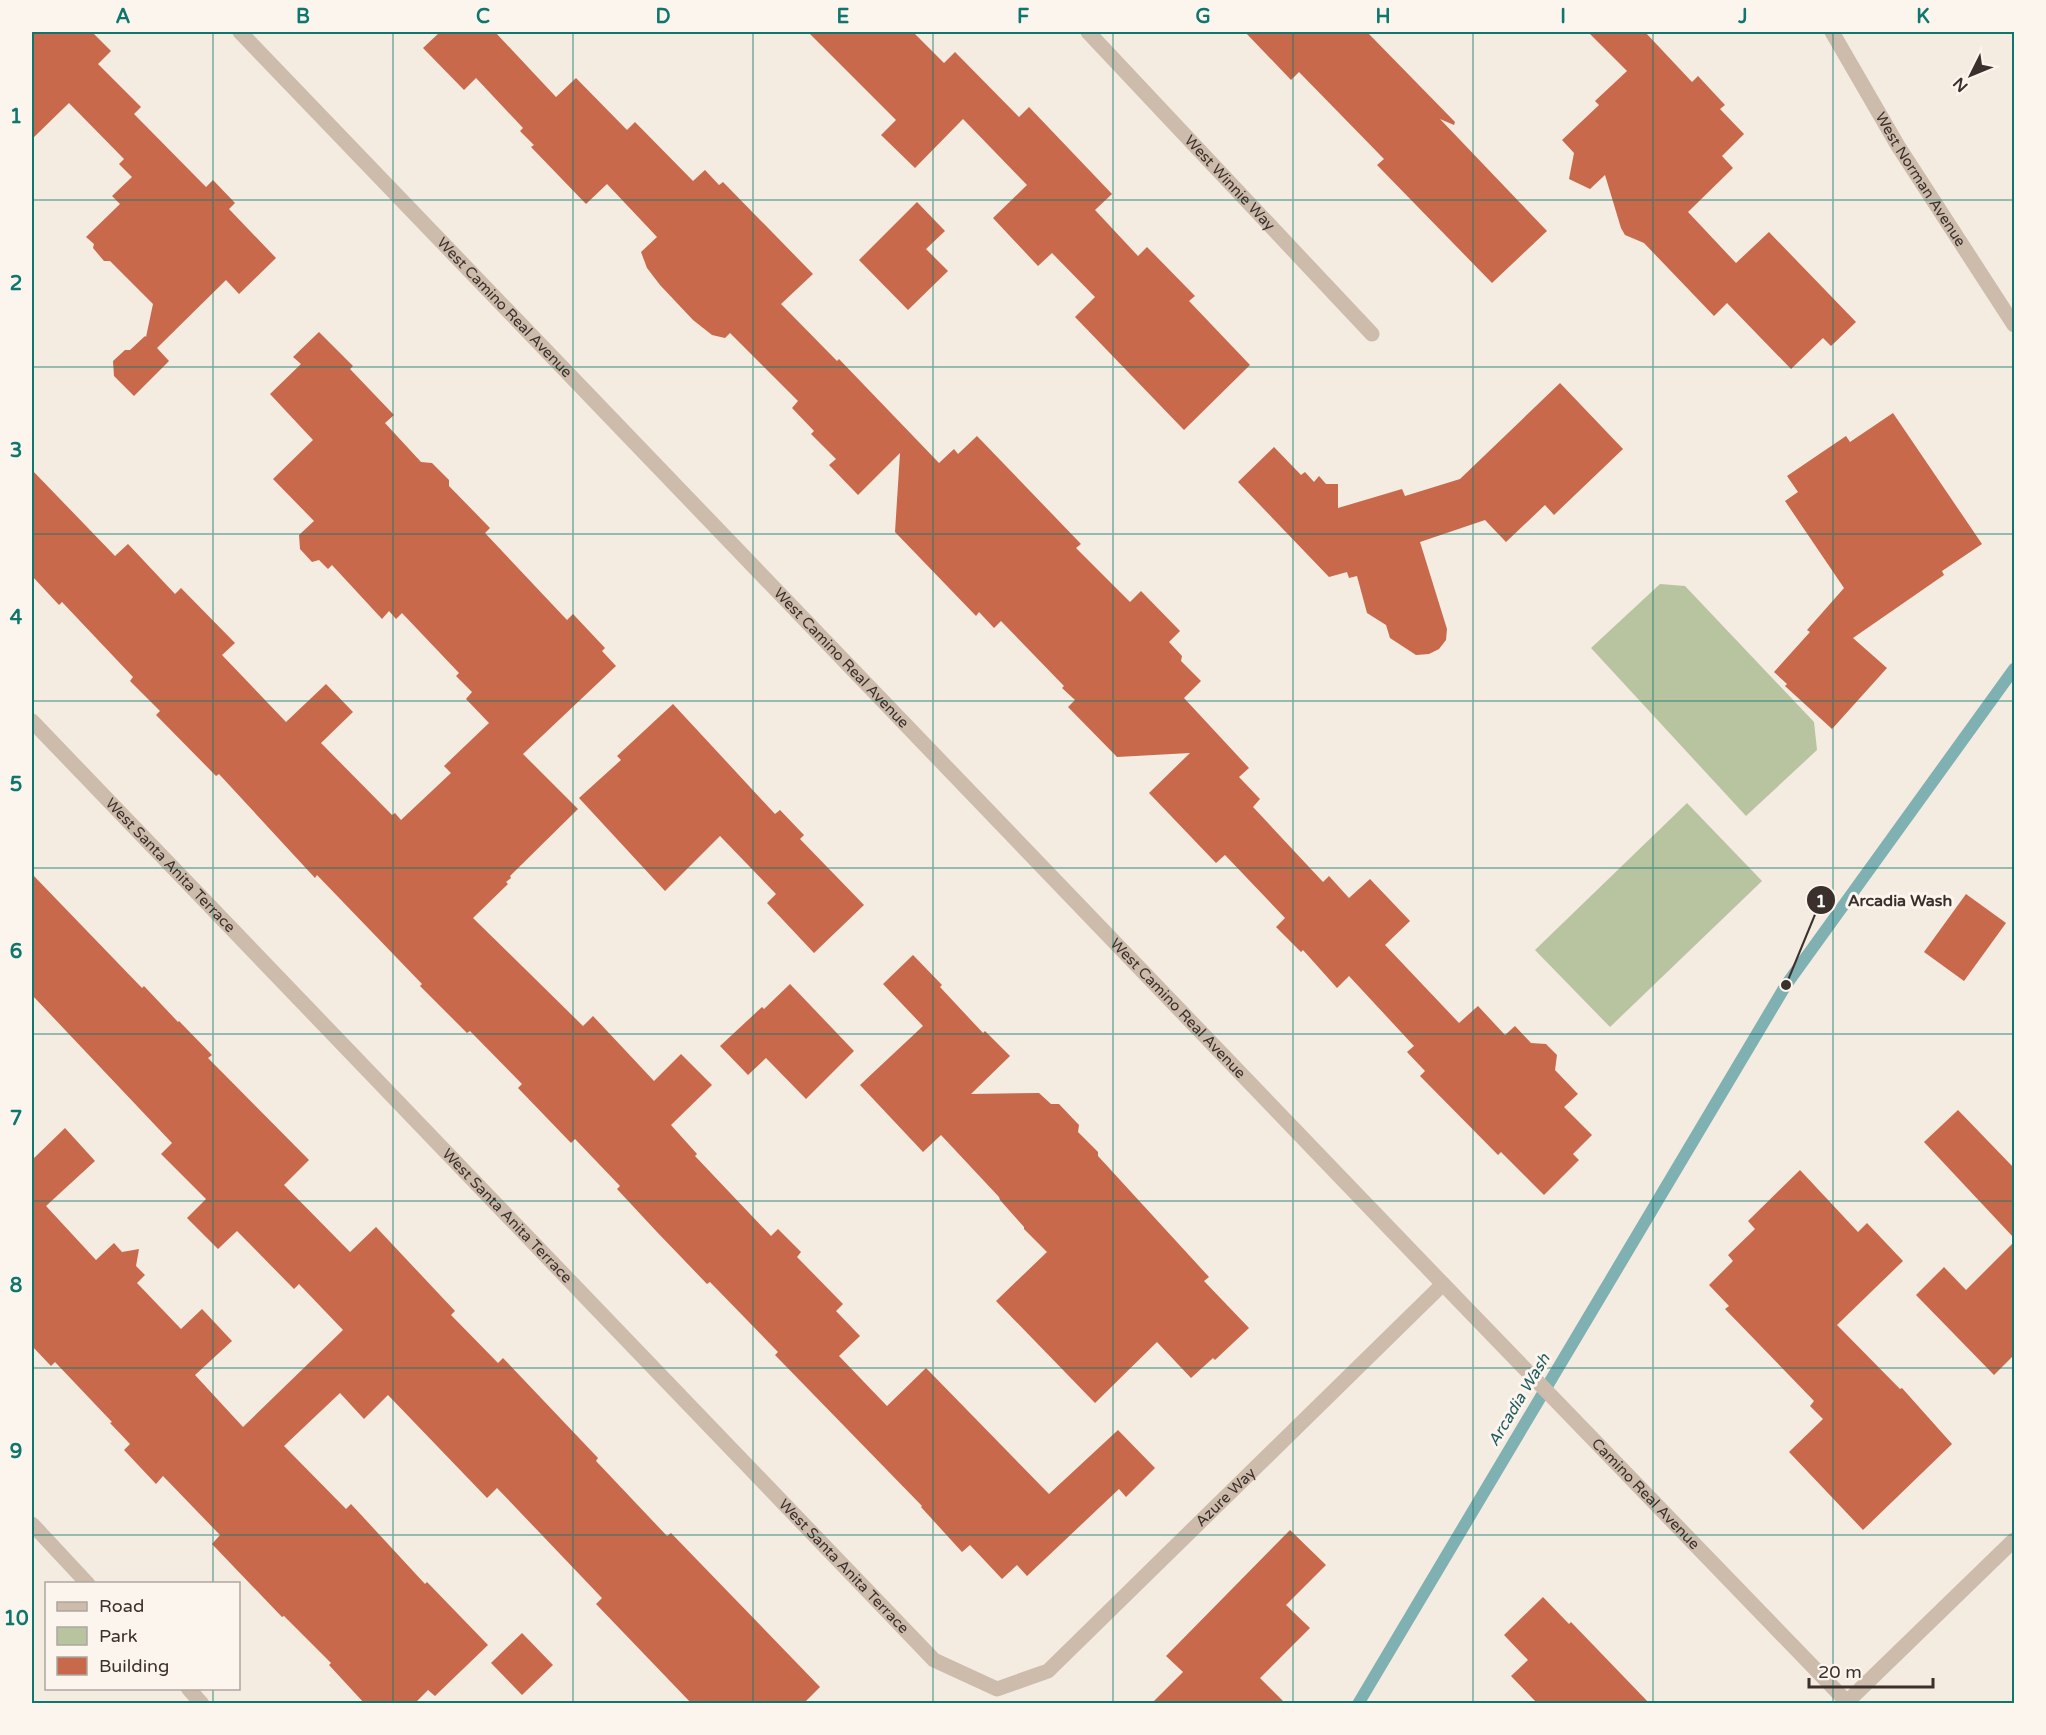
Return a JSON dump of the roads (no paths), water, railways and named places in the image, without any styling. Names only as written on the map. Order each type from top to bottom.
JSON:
[{"type":"street","name":"West Camino Real Avenue","points":[[240,32],[1443,1284]]},
{"type":"street","name":"West Winnie Way","points":[[1088,32],[1372,334]]},
{"type":"street","name":"West Norman Avenue","points":[[1832,32],[1898,146],[2014,325]]},
{"type":"street","name":"West Santa Anita Terrace","points":[[32,721],[934,1660],[997,1689]]},
{"type":"street","name":"Camino Real Avenue","points":[[1443,1284],[1847,1703]]},
{"type":"street","name":"Azure Way","points":[[997,1689],[1048,1671],[1443,1284]]},
{"type":"street","points":[[32,1524],[86,1582]]},
{"type":"street","points":[[1847,1703],[2014,1540]]},
{"type":"street","points":[[189,1690],[202,1704]]},
{"type":"waterway","name":"Arcadia Wash","points":[[1358,1704],[1786,985],[2014,669]]},
{"type":"place","name":"Arcadia Wash","points":[[1786,985]]}]
